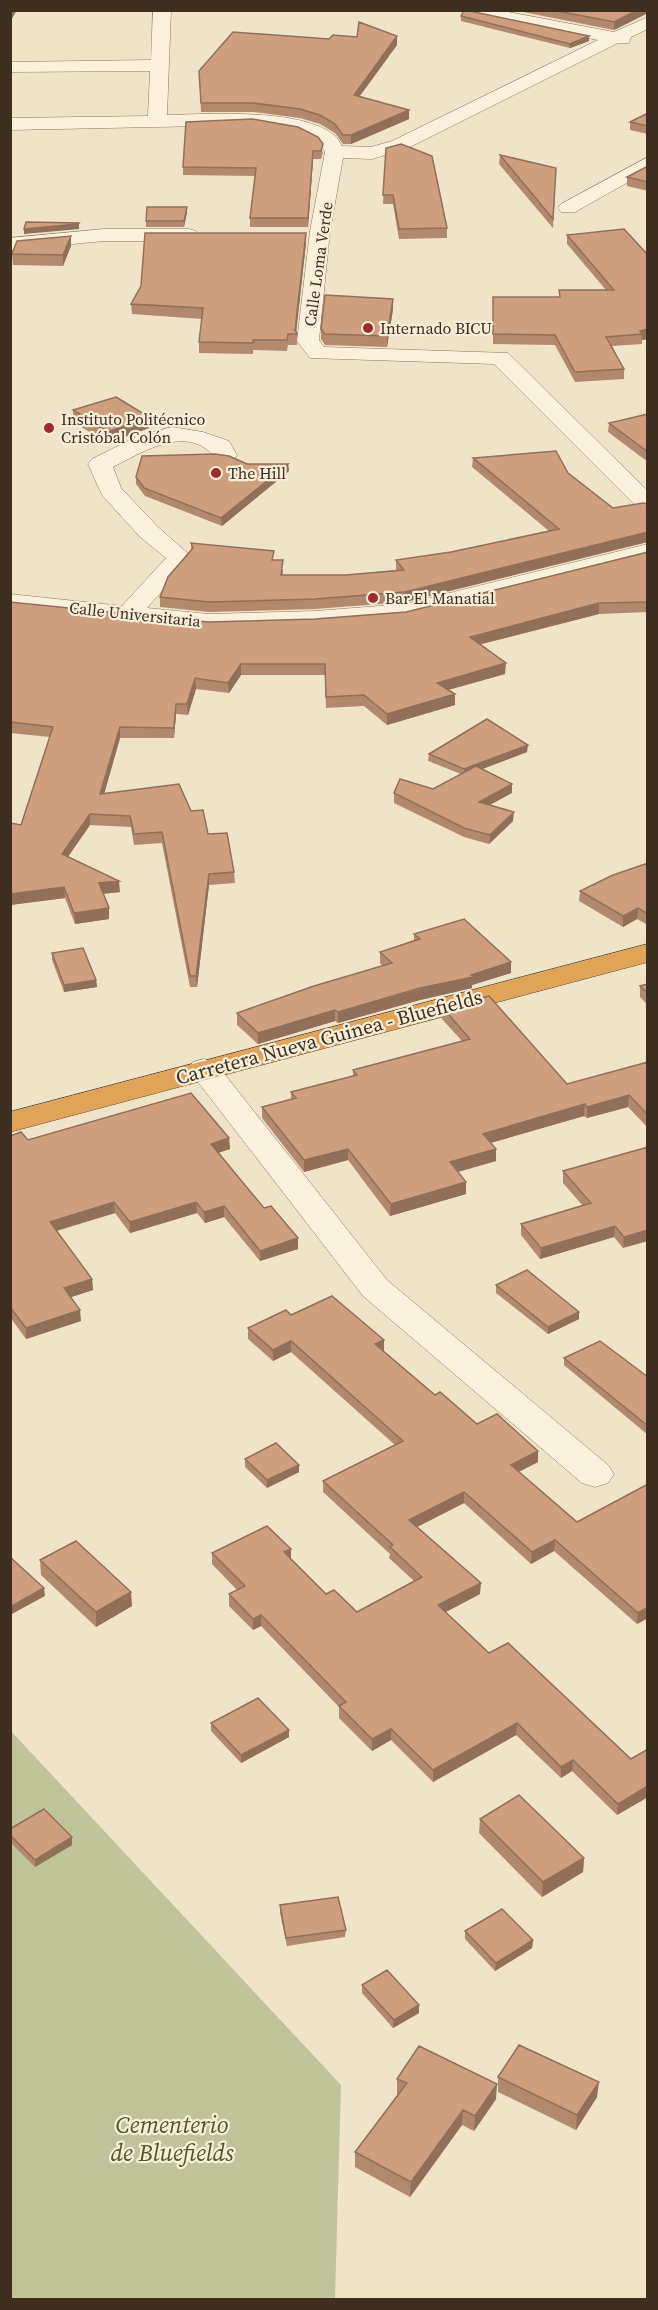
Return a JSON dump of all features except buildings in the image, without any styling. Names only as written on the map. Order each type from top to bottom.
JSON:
[{"type":"highway","name":"Carretera Nueva Guinea - Bluefields","points":[[10,1122],[648,953]]},
{"type":"street","points":[[157,120],[162,10]]},
{"type":"street","points":[[468,10],[617,38]]},
{"type":"street","points":[[508,10],[525,12],[637,44]]},
{"type":"street","points":[[10,124],[252,119],[304,128],[328,139],[335,152],[372,153],[399,145],[648,22]]},
{"type":"street","points":[[10,67],[160,65]]},
{"type":"street","name":"Calle Loma Verde","points":[[335,152],[319,235],[308,341],[318,353],[501,358],[648,505]]},
{"type":"street","points":[[568,208],[648,163]]},
{"type":"street","points":[[10,244],[104,235],[212,235]]},
{"type":"street","points":[[296,235],[319,235]]},
{"type":"street","points":[[129,613],[180,557],[149,532],[110,490],[100,464],[144,442],[170,433],[198,435],[221,446],[225,455]]},
{"type":"street","name":"Calle Universitaria","points":[[10,602],[209,622],[315,619],[405,612],[648,551]]},
{"type":"street","points":[[204,1069],[375,1288],[595,1474]]},
{"type":"green space","name":"Cementerio de Bluefields","points":[[10,1730],[341,2085],[335,2299],[11,2299]]},
{"type":"place","name":"Internado BICU","points":[[368,328]]},
{"type":"place","name":"Instituto Politécnico Cristóbal Colón","points":[[49,428]]},
{"type":"place","name":"The Hill","points":[[216,473]]},
{"type":"place","name":"Bar El Manatial","points":[[373,598]]}]
